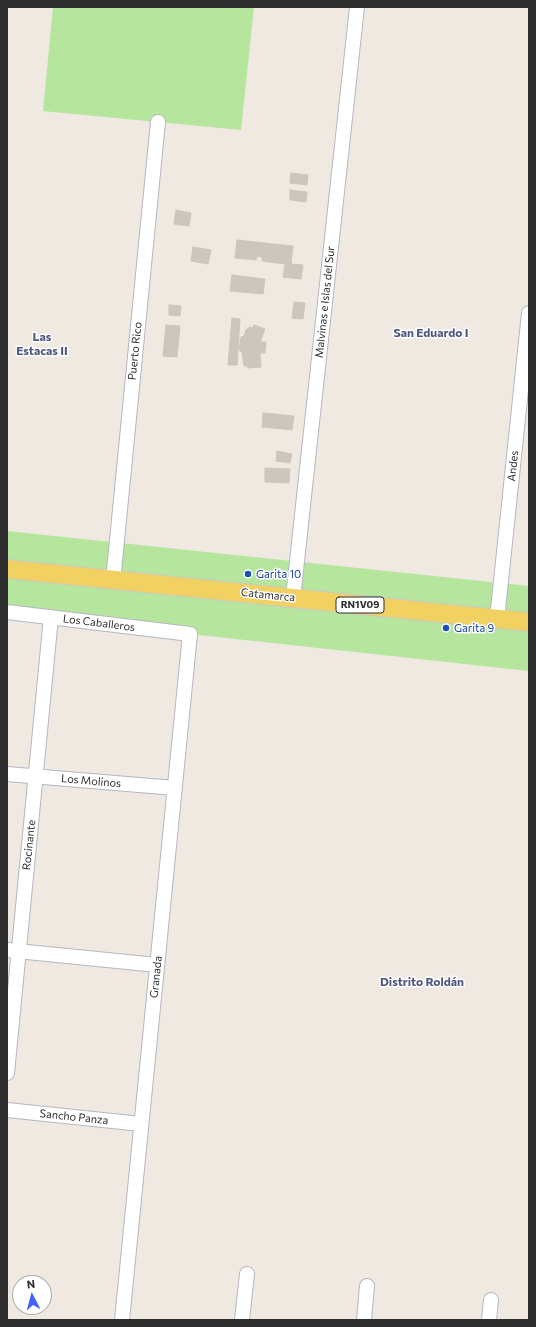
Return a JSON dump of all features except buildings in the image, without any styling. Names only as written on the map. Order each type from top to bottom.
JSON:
[{"type":"main road","name":"Catamarca","points":[[7,569],[529,622]]},
{"type":"street","name":"Malvinas e Islas del Sur","points":[[293,598],[357,7]]},
{"type":"street","name":"Puerto Rico","points":[[113,580],[158,122]]},
{"type":"street","name":"Andes","points":[[497,619],[529,313]]},
{"type":"street","name":"Los Caballeros","points":[[7,612],[190,634]]},
{"type":"street","name":"Rocinante","points":[[7,1073],[13,950],[36,776],[51,617]]},
{"type":"street","name":"Granada","points":[[122,1320],[190,634]]},
{"type":"street","name":"Los Molinos","points":[[7,774],[175,788]]},
{"type":"street","points":[[13,950],[157,965]]},
{"type":"street","name":"Sancho Panza","points":[[7,1110],[141,1124]]},
{"type":"street","points":[[242,1320],[247,1274]]},
{"type":"street","points":[[364,1320],[367,1286]]},
{"type":"street","points":[[489,1320],[491,1300]]},
{"type":"green space","points":[[53,7],[254,7],[241,130],[43,111]]},
{"type":"green space","points":[[7,531],[529,586],[529,671],[190,634],[7,612]]},
{"type":"place","name":"Garita 10","points":[[248,574]]},
{"type":"place","name":"Garita 9","points":[[446,628]]},
{"type":"district","name":"San Eduardo I","points":[[431,333]]},
{"type":"district","name":"Las Estacas II","points":[[42,344]]},
{"type":"district","name":"Distrito Roldán","points":[[422,982]]}]
